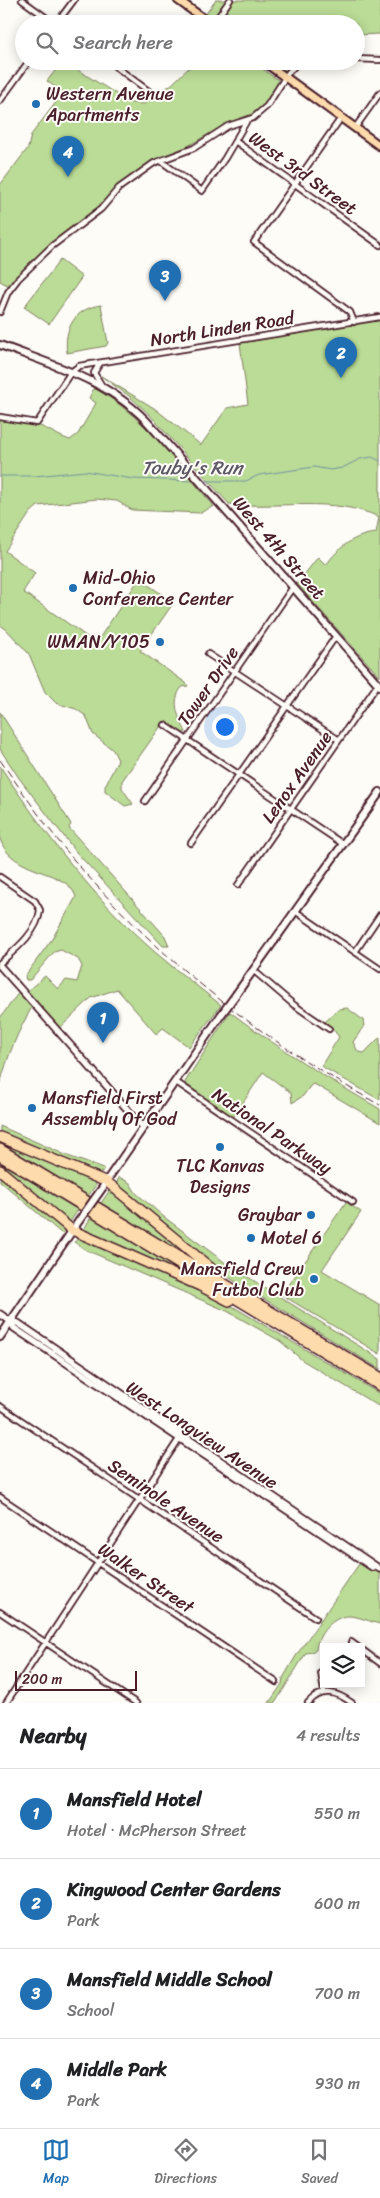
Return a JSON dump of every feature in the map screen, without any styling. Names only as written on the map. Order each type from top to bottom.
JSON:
[{"type":"highway","points":[[0,1137],[105,1184],[205,1264],[266,1305],[275,1314]]},
{"type":"highway","points":[[0,1148],[380,1377]]},
{"type":"highway","points":[[0,1156],[380,1386]]},
{"type":"highway","points":[[0,1170],[74,1228],[200,1286],[316,1351],[341,1362]]},
{"type":"main road","points":[[178,0],[199,15]]},
{"type":"main road","points":[[275,70],[380,146]]},
{"type":"main road","name":"West 4th Street","points":[[0,345],[103,386],[138,412],[379,685]]},
{"type":"main road","points":[[0,1336],[221,1015],[380,792]]},
{"type":"street","points":[[22,0],[43,15]]},
{"type":"street","points":[[63,15],[74,0]]},
{"type":"street","points":[[219,15],[230,0]]},
{"type":"street","points":[[365,59],[380,60]]},
{"type":"street","points":[[0,101],[22,70]]},
{"type":"street","points":[[121,70],[154,94]]},
{"type":"street","points":[[160,161],[202,191],[246,122],[267,106],[292,70]]},
{"type":"street","points":[[355,128],[380,93]]},
{"type":"street","points":[[341,118],[254,242],[350,312],[354,322]]},
{"type":"street","points":[[0,312],[10,289],[42,255],[101,209],[123,185],[160,161],[194,148],[230,125],[246,122]]},
{"type":"street","points":[[230,125],[238,130],[236,139]]},
{"type":"street","name":"West 3rd Street","points":[[236,139],[380,245]]},
{"type":"street","name":"North Linden Road","points":[[71,372],[79,366],[101,362],[380,317]]},
{"type":"street","points":[[101,362],[94,372],[103,386]]},
{"type":"street","points":[[0,417],[37,423],[71,372]]},
{"type":"street","name":"Tower Drive","points":[[144,801],[293,587]]},
{"type":"street","points":[[191,843],[336,636]]},
{"type":"street","points":[[208,654],[339,740]]},
{"type":"street","name":"Lenox Avenue","points":[[238,885],[379,685]]},
{"type":"street","points":[[165,725],[343,844]]},
{"type":"street","points":[[0,878],[35,901],[40,910],[36,922],[24,940],[0,965],[144,1128]]},
{"type":"street","points":[[295,911],[380,969]]},
{"type":"street","points":[[355,952],[380,915]]},
{"type":"street","points":[[253,970],[294,1005],[329,1029]]},
{"type":"street","name":"National Parkway","points":[[176,1082],[353,1202]]},
{"type":"street","name":"West Longview Avenue","points":[[0,1314],[10,1321],[14,1328],[380,1570]]},
{"type":"street","name":"Seminole Avenue","points":[[0,1406],[316,1618]]},
{"type":"street","points":[[6,1703],[181,1437]]},
{"type":"street","name":"Walker Street","points":[[0,1497],[276,1682]]},
{"type":"street","points":[[0,1612],[136,1703]]},
{"type":"street","points":[[365,1652],[380,1662]]},
{"type":"street","points":[[323,1688],[324,1692]]},
{"type":"street","points":[[308,1703],[316,1695],[324,1692],[340,1694],[352,1703]]},
{"type":"green space","points":[[216,0],[380,0],[380,34],[365,35],[365,15],[205,15]]},
{"type":"green space","points":[[56,70],[78,70],[131,103],[144,104],[172,84],[187,70],[264,70],[278,80],[278,85],[263,106],[252,114],[230,122],[186,147],[155,160],[118,185],[98,208],[45,248],[9,286],[0,281],[0,185],[28,148],[31,135],[63,93],[47,81]]},
{"type":"green space","points":[[60,260],[82,277],[49,324],[24,307]]},
{"type":"green space","points":[[101,305],[108,343],[106,346],[67,353],[67,335],[73,321],[85,310]]},
{"type":"green space","points":[[380,320],[380,677],[297,584],[318,557],[326,565],[342,547],[354,539],[376,533],[379,517],[343,507],[324,505],[229,504],[149,414],[129,396],[101,376],[154,408],[201,445],[227,408],[248,404],[240,343]]},
{"type":"green space","points":[[94,388],[112,399],[144,426],[214,506],[200,513],[132,510],[117,501],[97,499],[38,506],[30,513],[5,551],[35,573],[23,592],[96,643],[139,579],[174,602],[140,651],[188,686],[182,687],[178,693],[176,704],[178,716],[186,732],[182,734],[163,723],[122,781],[122,788],[133,804],[125,806],[105,791],[105,786],[118,760],[113,750],[93,734],[86,716],[76,709],[56,703],[45,692],[29,654],[0,625],[0,419],[35,424],[70,440],[78,434],[96,403],[89,398]]},
{"type":"green space","points":[[0,712],[71,824],[69,828],[165,936],[169,946],[163,946],[76,852],[19,778],[0,749]]},
{"type":"green space","points":[[0,766],[53,841],[112,911],[156,953],[221,1005],[189,1047],[163,1028],[156,1034],[117,989],[91,998],[60,1028],[27,991],[45,976],[58,989],[66,980],[77,982],[82,966],[78,959],[61,950],[54,952],[30,980],[26,980],[25,976],[52,939],[76,897],[71,888],[62,881],[27,866],[16,860],[6,851],[0,839]]},
{"type":"green space","points":[[19,992],[32,1007],[13,1044],[0,1085],[0,1018]]},
{"type":"green space","points":[[347,1008],[363,1020],[364,1026],[353,1042],[358,1052],[364,1053],[380,1037],[380,1100],[321,1066],[339,1037],[325,1022],[339,1009]]},
{"type":"green space","points":[[230,1012],[304,1063],[380,1109],[380,1123],[314,1084],[311,1085],[303,1096],[292,1103],[291,1093],[263,1072],[233,1118],[187,1085],[185,1082]]},
{"type":"green space","points":[[0,1126],[68,1156],[104,1169],[100,1174],[96,1174],[0,1134]]},
{"type":"green space","points":[[0,1139],[95,1180],[96,1185],[88,1196],[0,1143]]},
{"type":"green space","points":[[0,1162],[78,1210],[70,1222],[68,1223],[0,1167]]},
{"type":"green space","points":[[0,1174],[61,1225],[64,1231],[62,1234],[0,1181]]},
{"type":"green space","points":[[119,1177],[130,1183],[136,1193],[164,1217],[227,1264],[380,1359],[380,1369],[228,1277],[116,1185]]},
{"type":"green space","points":[[110,1190],[196,1261],[101,1203]]},
{"type":"green space","name":"Mansfield Crew Futbol Club","points":[[346,1202],[361,1212],[322,1270],[380,1305],[380,1354],[282,1295]]},
{"type":"green space","points":[[91,1217],[197,1281],[83,1231]]},
{"type":"green space","points":[[81,1238],[192,1285],[227,1303],[380,1394],[380,1407],[302,1360],[280,1341],[227,1311],[86,1250],[74,1242]]},
{"type":"green space","points":[[361,1561],[380,1574],[380,1624],[348,1616],[331,1623],[323,1632],[316,1649],[306,1653],[275,1703],[269,1703],[282,1684],[283,1678],[296,1656]]},
{"type":"waterway","name":"Touby's Run","points":[[204,481],[246,481],[259,475],[314,467],[331,470],[342,468],[360,459],[372,457],[380,461]]},
{"type":"waterway","name":"Touby's Run","points":[[0,476],[35,476],[85,471],[133,479],[195,481]]},
{"type":"railway","points":[[0,760],[74,860],[107,897],[178,965],[255,1026],[337,1080],[380,1105]]},
{"type":"place","name":"Western Avenue Apartments","points":[[36,104]]},
{"type":"place","name":"Middle Park","points":[[68,177]]},
{"type":"place","name":"Mansfield Middle School","points":[[165,301]]},
{"type":"place","name":"Kingwood Center Gardens","points":[[341,378]]},
{"type":"place","name":"Mid-Ohio Conference Center","points":[[73,588]]},
{"type":"place","name":"WMAN/Y105","points":[[160,642]]},
{"type":"place","name":"Mansfield Hotel","points":[[103,1043]]},
{"type":"place","name":"Mansfield First Assembly Of God","points":[[32,1108]]},
{"type":"place","name":"TLC Kanvas Designs","points":[[220,1147]]},
{"type":"place","name":"Graybar","points":[[311,1215]]},
{"type":"place","name":"Motel 6","points":[[251,1238]]},
{"type":"place","name":"Mansfield Crew Futbol Club","points":[[314,1279]]}]
